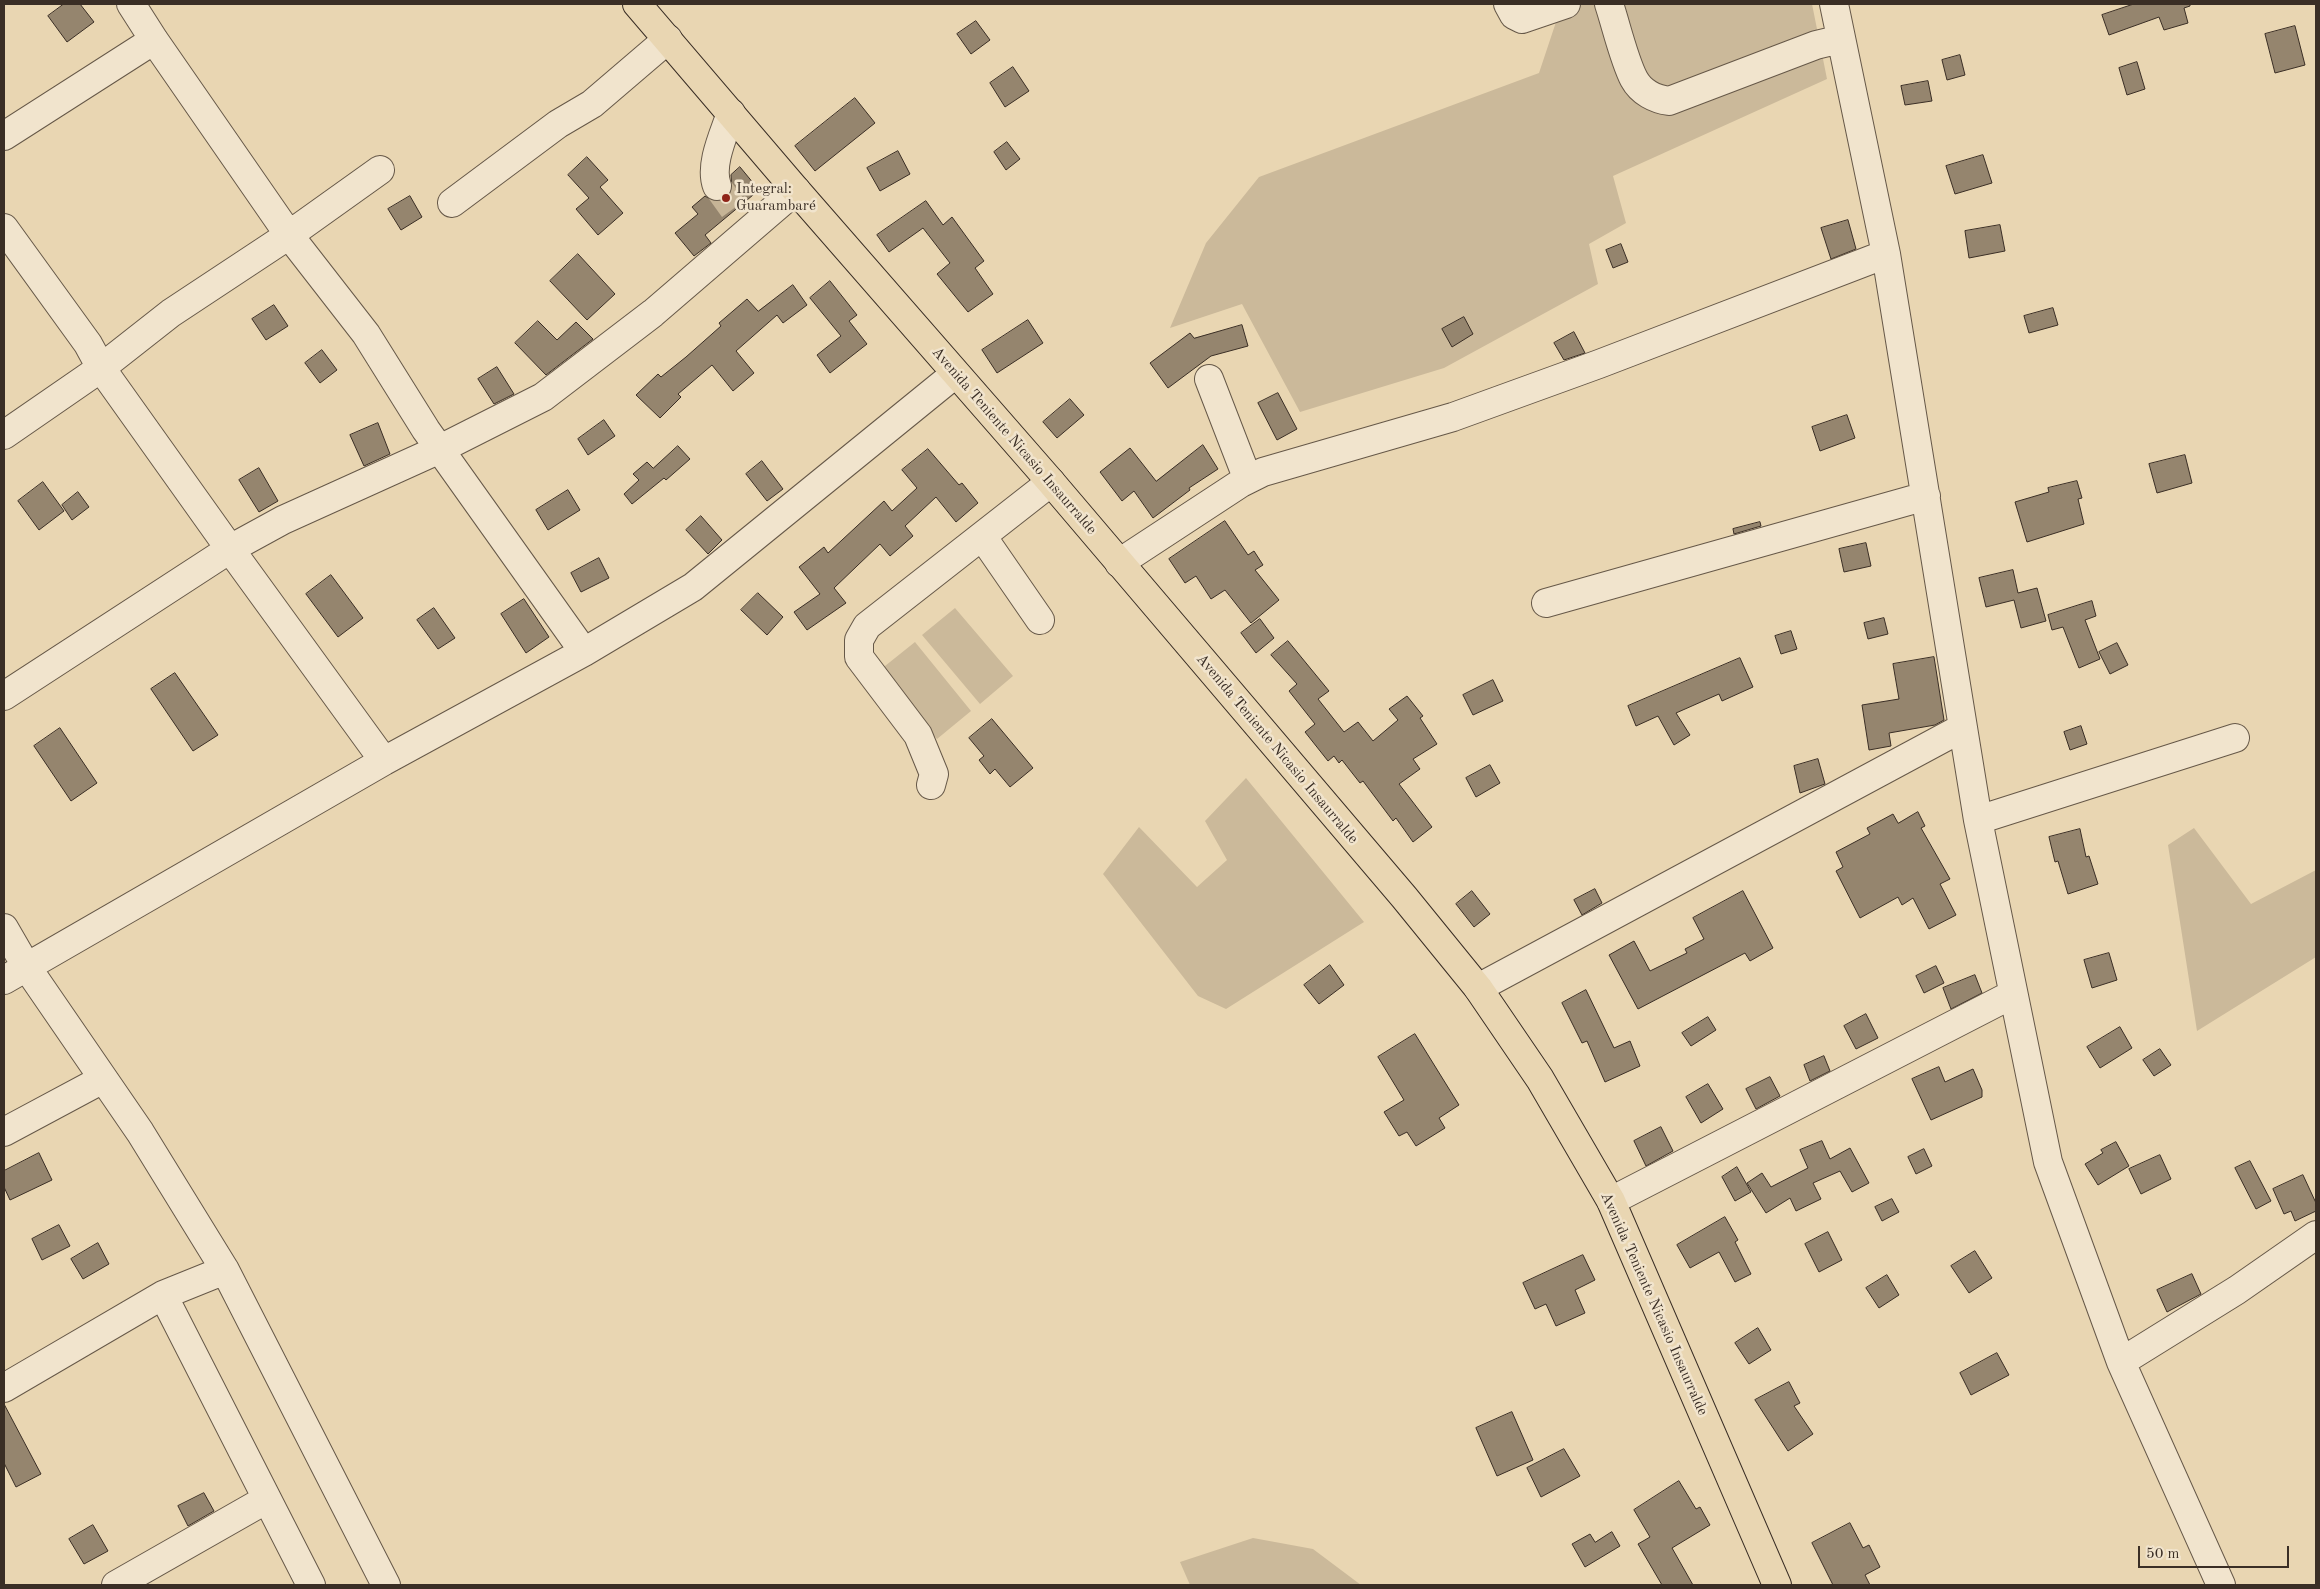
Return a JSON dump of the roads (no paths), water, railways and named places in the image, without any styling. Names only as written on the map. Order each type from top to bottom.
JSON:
[{"type":"main road","name":"Avenida Teniente Nicasio Insaurralde","points":[[637,4],[955,374],[1051,482],[1404,897],[1478,988],[1540,1079],[1611,1201],[1772,1583]]},
{"type":"street","points":[[131,4],[289,235],[366,334],[440,449],[584,652]]},
{"type":"street","points":[[1508,4],[1514,15],[1522,19],[1566,4]]},
{"type":"street","points":[[1609,4],[1634,80],[1646,93],[1657,99],[1669,102],[1816,45],[1841,39]]},
{"type":"street","points":[[1834,4],[1886,254],[1978,820],[2048,1162],[2121,1362],[2221,1585]]},
{"type":"street","points":[[452,203],[558,124],[592,104],[668,39]]},
{"type":"street","points":[[4,136],[154,40]]},
{"type":"street","points":[[717,186],[714,179],[715,168],[731,113]]},
{"type":"street","points":[[4,434],[102,368],[171,313],[289,235],[380,170]]},
{"type":"street","points":[[4,696],[230,549],[283,520],[440,449],[543,397],[653,313],[742,221],[796,190]]},
{"type":"street","points":[[4,228],[88,344],[102,368],[230,549],[384,761]]},
{"type":"street","points":[[1119,563],[1263,472],[1454,417],[1599,364],[1886,254]]},
{"type":"street","points":[[15,973],[384,761],[584,652],[694,587],[955,374]]},
{"type":"street","points":[[1209,379],[1243,467],[1251,478]]},
{"type":"street","points":[[931,785],[934,774],[918,735],[859,657],[859,640],[867,626],[1051,482]]},
{"type":"street","points":[[1546,603],[1926,496]]},
{"type":"street","points":[[982,536],[1040,620]]},
{"type":"street","points":[[1478,988],[1962,728]]},
{"type":"street","points":[[1978,820],[2235,738]]},
{"type":"street","points":[[4,928],[15,973],[103,1079],[140,1132],[225,1270],[386,1585]]},
{"type":"street","points":[[1611,1201],[2013,994]]},
{"type":"street","points":[[4,1132],[103,1079]]},
{"type":"street","points":[[2121,1362],[2237,1290],[2316,1235]]},
{"type":"street","points":[[4,1388],[163,1295],[225,1270]]},
{"type":"street","points":[[163,1295],[311,1585]]},
{"type":"street","points":[[116,1585],[266,1499]]},
{"type":"tunnel","points":[[717,186],[735,211]]},
{"type":"place","name":"Integral: Guarambaré","points":[[726,198]]}]
